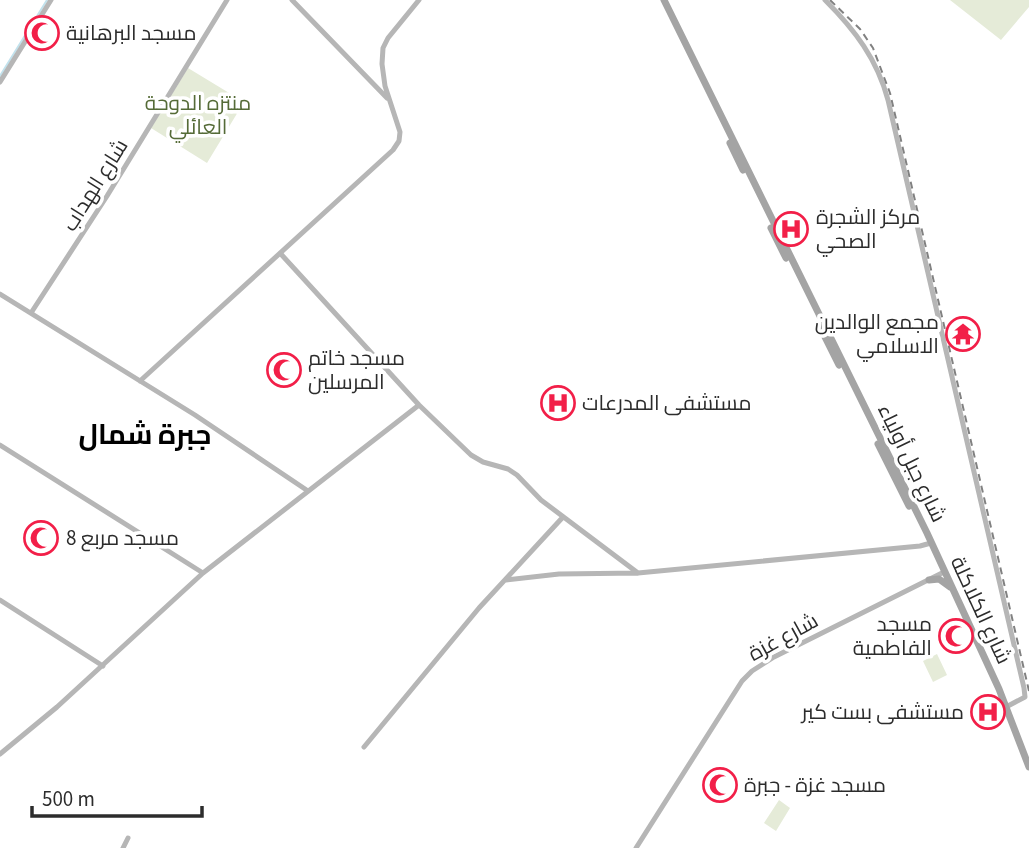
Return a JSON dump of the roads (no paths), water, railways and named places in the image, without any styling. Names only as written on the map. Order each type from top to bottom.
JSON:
[{"type":"main road","name":"شارع جبل أولياء","points":[[659,0],[916,521],[931,544]]},
{"type":"main road","name":"شارع جبل أولياء","points":[[664,0],[931,544]]},
{"type":"main road","name":"شارع الكلاكلة","points":[[931,544],[1006,707],[1029,767]]},
{"type":"main road","points":[[929,580],[937,569],[936,555]]},
{"type":"main road","points":[[929,580],[939,579],[954,590]]},
{"type":"street","points":[[0,82],[51,0]]},
{"type":"street","name":"شارع الهداب","points":[[31,313],[228,0]]},
{"type":"street","points":[[292,0],[389,100]]},
{"type":"street","points":[[140,381],[394,150],[400,132],[383,74],[383,48],[387,38],[419,0]]},
{"type":"street","points":[[825,0],[866,47],[878,71],[890,109],[1024,688],[1025,697],[1006,707]]},
{"type":"street","points":[[280,253],[419,405],[471,455],[513,472],[563,517],[638,573]]},
{"type":"street","points":[[0,294],[140,381],[308,491]]},
{"type":"street","points":[[0,754],[103,666],[203,573],[419,405]]},
{"type":"street","points":[[0,444],[203,573]]},
{"type":"street","points":[[364,747],[479,608],[563,517]]},
{"type":"street","points":[[506,580],[559,574],[638,573],[931,544]]},
{"type":"street","name":"شارع غزة","points":[[636,848],[747,676],[774,657],[944,572]]},
{"type":"street","points":[[0,600],[103,666]]},
{"type":"street","points":[[123,848],[128,838]]},
{"type":"waterway","points":[[0,76],[47,0]]},
{"type":"railway","points":[[830,0],[860,29],[873,48],[890,93],[1029,691]]},
{"type":"place","name":"مسجد البرهانية","points":[[42,33]]},
{"type":"place","name":"مركز الشجرة الصحي","points":[[791,229]]},
{"type":"place","name":"مجمع الوالدين الاسلامي","points":[[963,334]]},
{"type":"place","name":"مسجد خاتم المرسلين","points":[[284,370]]},
{"type":"place","name":"مستشفى المدرعات","points":[[558,403]]},
{"type":"place","name":"مسجد مربع 8","points":[[41,538]]},
{"type":"place","name":"مسجد الفاطمية","points":[[956,636]]},
{"type":"place","name":"مستشفى بست كير","points":[[988,712]]},
{"type":"place","name":"مسجد غزة - جبرة","points":[[720,785]]},
{"type":"district","name":"جبرة شمال","points":[[145,434]]},
{"type":"park label","name":"منتزه الدوحة العائلي","points":[[198,115]]}]
